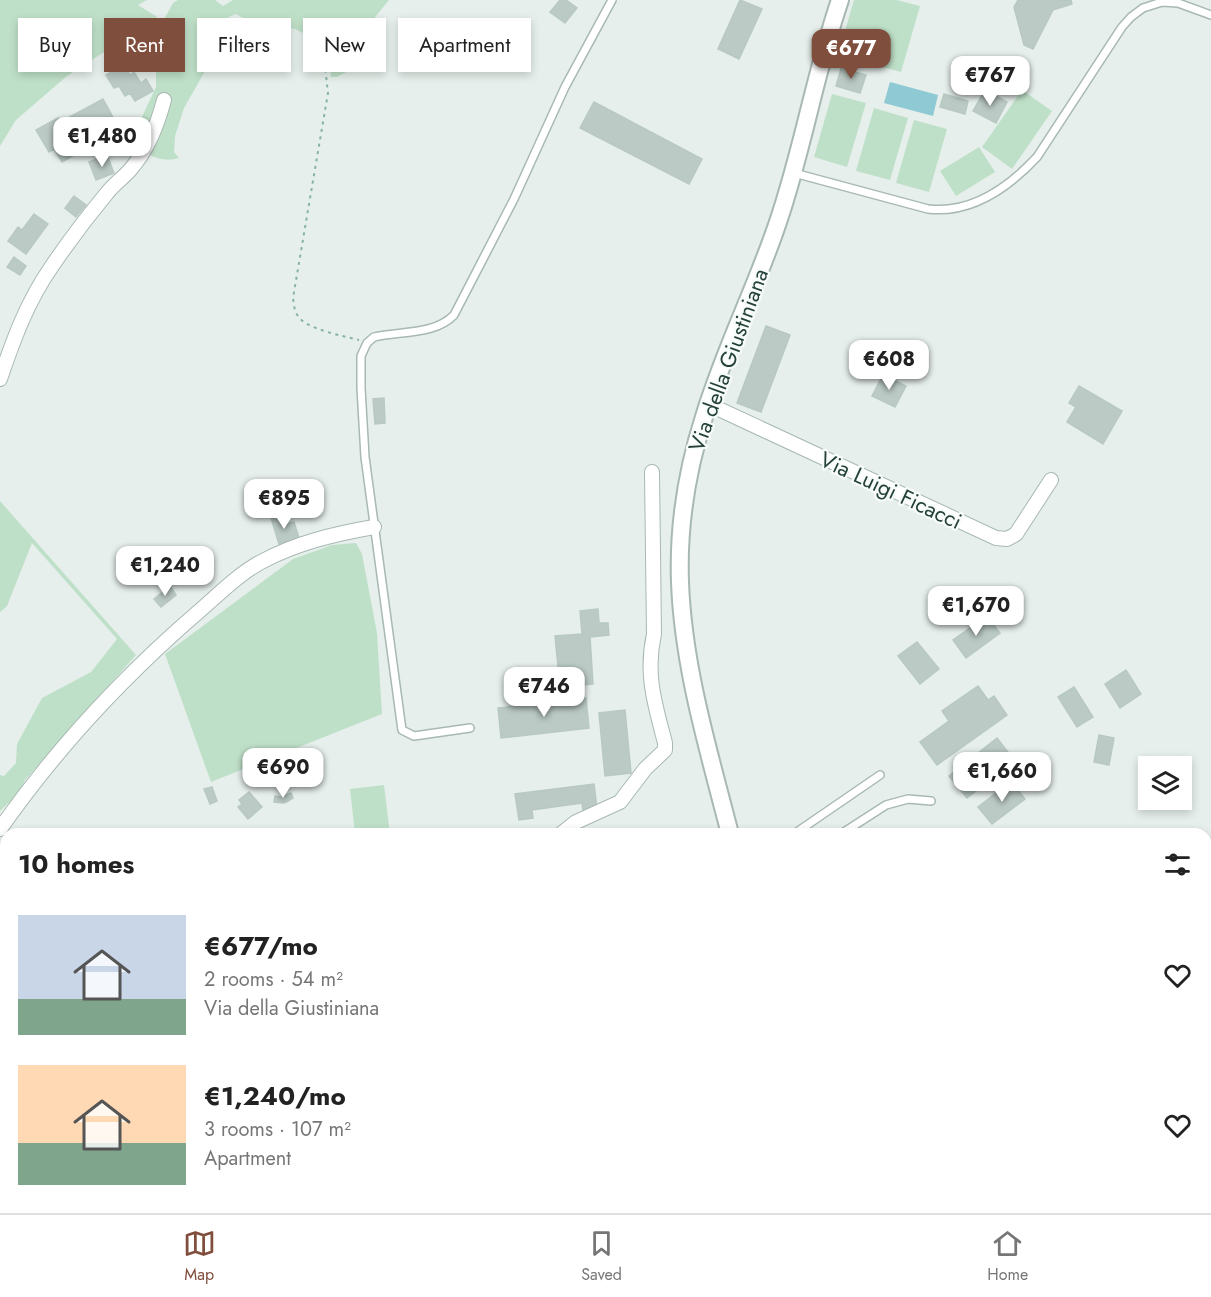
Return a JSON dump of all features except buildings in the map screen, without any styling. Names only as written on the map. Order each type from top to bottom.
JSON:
[{"type":"street","name":"Via della Giustiniana","points":[[729,828],[699,709],[684,634],[680,582],[681,541],[687,481],[708,404],[778,224],[823,54],[840,0]]},
{"type":"street","points":[[0,379],[18,325],[33,297],[51,268],[109,191],[144,153],[164,100]]},
{"type":"street","name":"Via Luigi Ficacci","points":[[708,404],[996,538],[1007,539],[1016,534],[1051,480]]},
{"type":"street","points":[[568,828],[576,822],[620,802],[645,769],[665,750],[650,685],[650,655],[654,634],[652,472]]},
{"type":"street","points":[[1,828],[54,757],[138,668],[235,580],[254,566],[290,548],[323,537],[374,526]]},
{"type":"lane","points":[[470,728],[414,736],[402,730],[365,457],[361,388],[362,356],[367,343],[374,337],[435,328],[445,324],[454,315],[514,199],[566,87],[612,0]]},
{"type":"lane","points":[[793,173],[928,209],[939,211],[961,208],[993,195],[1028,167],[1037,157],[1122,27],[1143,8],[1154,3],[1171,2],[1211,15]]},
{"type":"lane","points":[[803,828],[880,775]]},
{"type":"lane","points":[[850,828],[886,805],[908,799],[931,801]]},
{"type":"path","points":[[326,72],[328,93],[293,298],[294,310],[298,318],[307,324],[367,343]]},
{"type":"green space","points":[[0,0],[147,0],[138,5],[156,18],[104,18],[104,52],[92,60],[92,18],[18,18],[18,72],[73,72],[16,120],[0,146]]},
{"type":"green space","points":[[178,0],[215,0],[223,6],[233,0],[389,0],[374,18],[303,18],[303,33],[291,28],[291,18],[243,18],[236,14],[226,18],[197,18],[197,72],[204,72],[184,108],[175,136],[174,152],[179,158],[163,159],[148,154],[140,121],[156,87],[156,72],[185,72],[185,18],[165,18],[173,3]]},
{"type":"green space","points":[[854,0],[897,0],[920,6],[901,72],[838,55]]},
{"type":"green space","points":[[331,72],[346,72],[337,77],[331,77]]},
{"type":"green space","points":[[1022,90],[1052,111],[1012,169],[982,147]]},
{"type":"green space","points":[[832,94],[866,103],[847,167],[814,157]]},
{"type":"green space","points":[[874,108],[908,118],[890,180],[856,171]]},
{"type":"green space","points":[[914,120],[947,129],[929,192],[896,183]]},
{"type":"green space","points":[[979,147],[995,172],[956,196],[940,171]]},
{"type":"green space","points":[[0,501],[136,655],[25,780],[17,795],[0,811],[0,775],[4,776],[16,763],[17,744],[42,698],[91,672],[117,639],[32,543],[7,606],[0,612]]},
{"type":"green space","points":[[356,543],[362,554],[377,633],[382,714],[211,782],[165,654],[293,559],[332,545]]},
{"type":"green space","points":[[384,785],[389,828],[354,828],[350,789]]},
{"type":"water","points":[[890,82],[938,95],[933,116],[884,103]]}]
